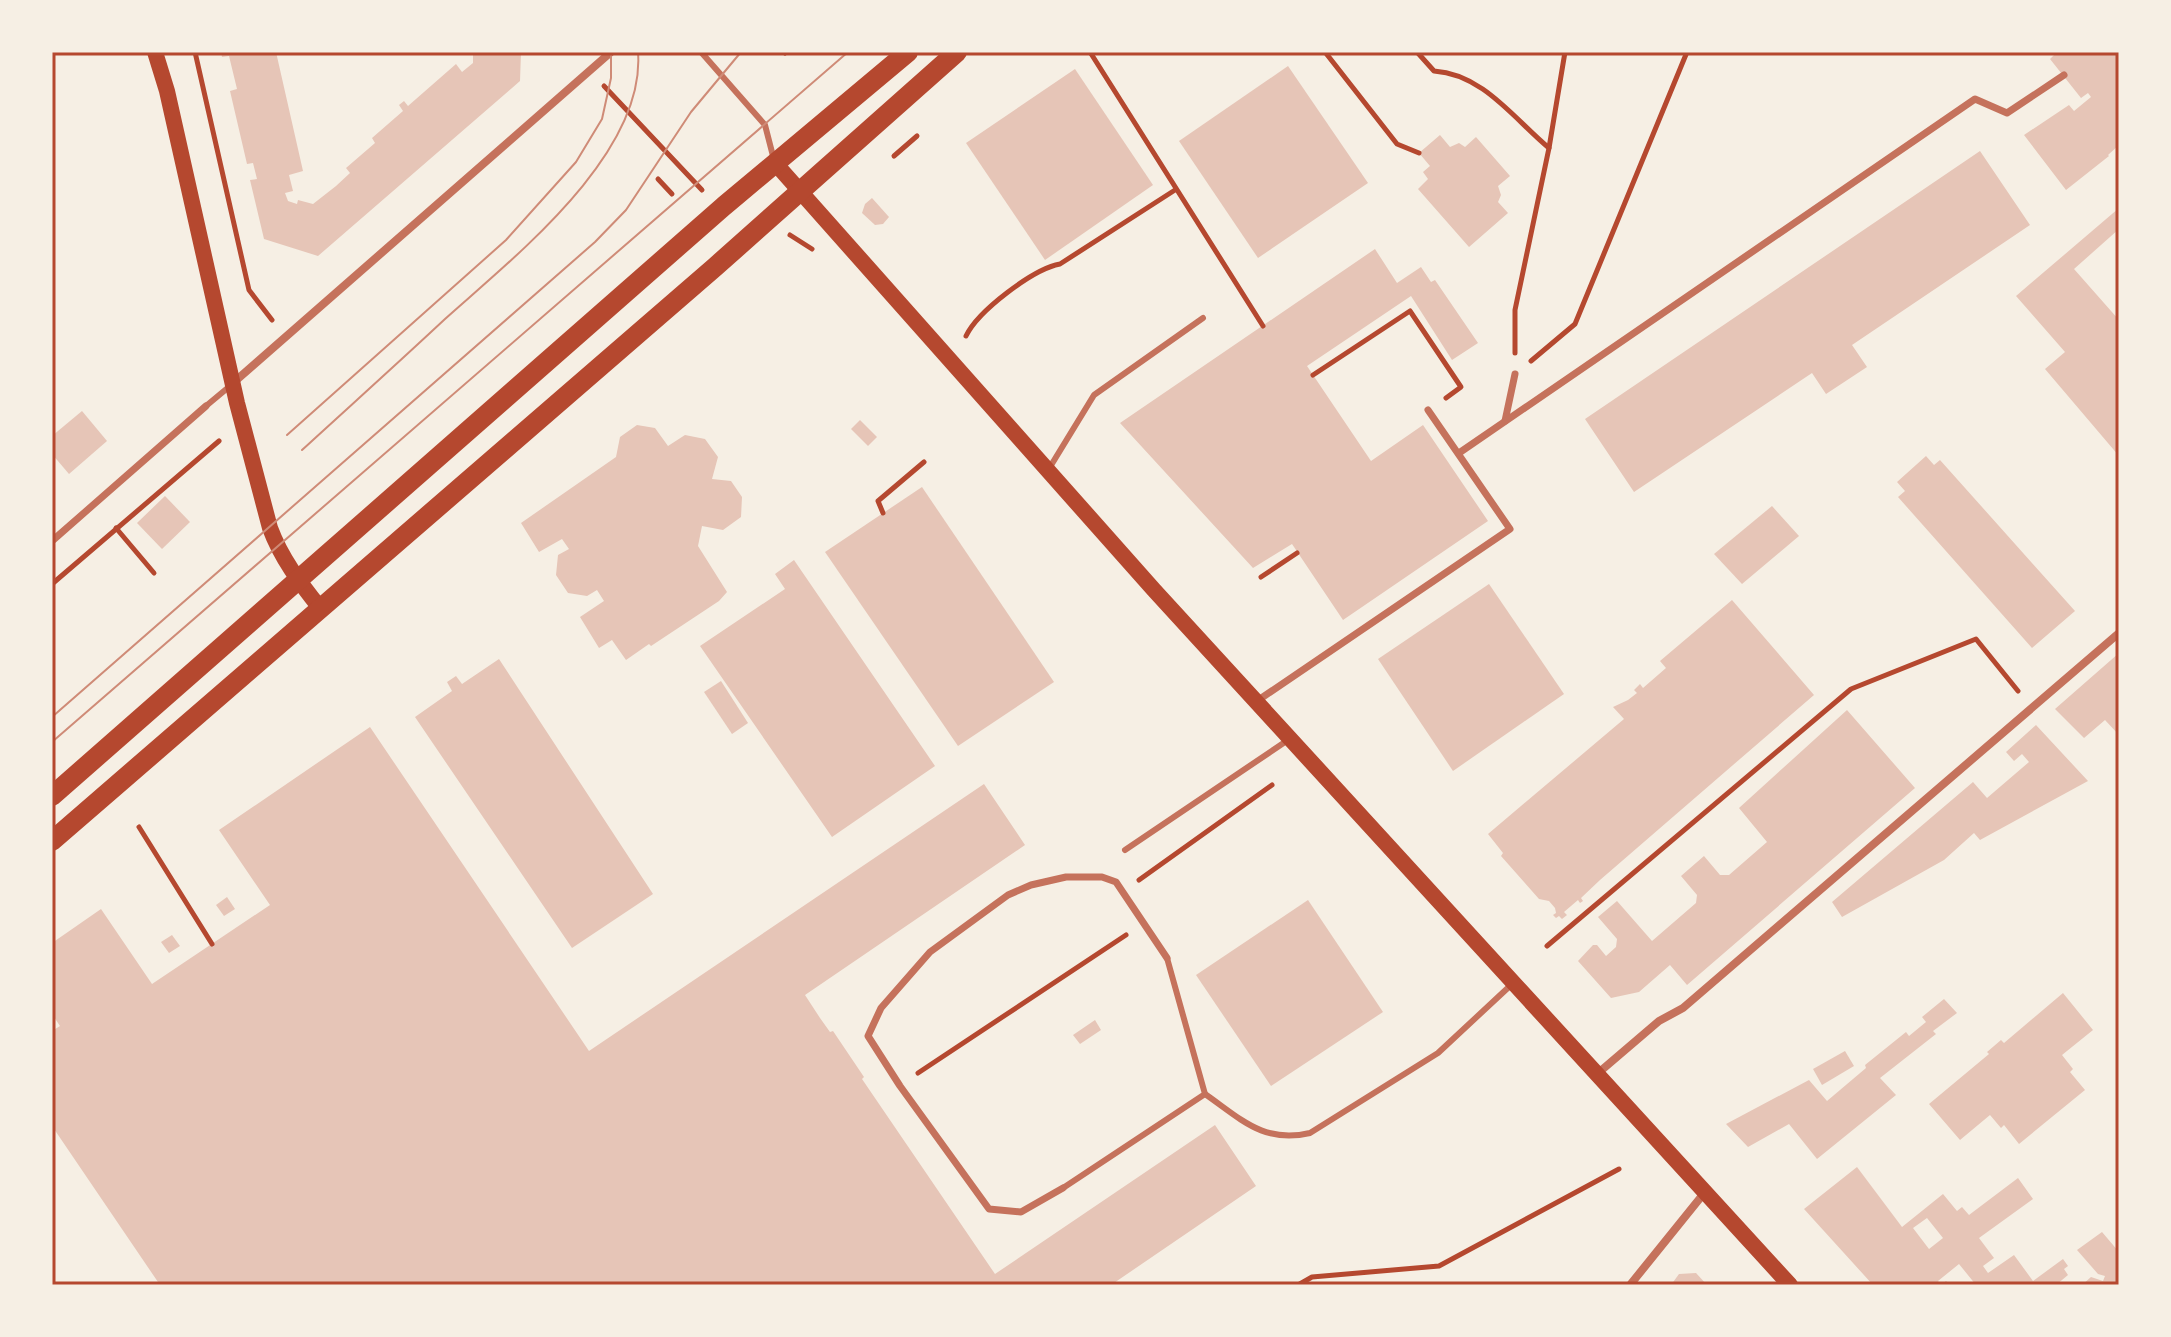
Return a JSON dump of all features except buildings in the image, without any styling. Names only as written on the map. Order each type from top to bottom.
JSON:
[{"type":"main road","points":[[155,52],[167,91],[233,383],[270,528],[276,546],[320,608]]},
{"type":"main road","points":[[52,796],[775,163],[908,52]]},
{"type":"main road","points":[[52,841],[957,52]]},
{"type":"main road","points":[[775,163],[952,365],[1790,1285]]},
{"type":"street","points":[[233,383],[611,52]]},
{"type":"street","points":[[1459,453],[1975,99],[2007,113],[2064,75]]},
{"type":"street","points":[[1505,421],[1515,374]]},
{"type":"street","points":[[52,541],[206,406]]},
{"type":"street","points":[[1257,701],[1510,529],[1428,410]]},
{"type":"street","points":[[1597,1074],[1659,1021],[1683,1008],[2119,633]]},
{"type":"street","points":[[1063,1188],[1021,1212],[989,1209],[900,1086],[868,1036],[881,1008],[930,952],[1008,895],[1031,885],[1066,877],[1102,877],[1116,882],[1167,958]]},
{"type":"street","points":[[1630,1285],[1705,1192]]},
{"type":"lane","points":[[701,52],[765,125],[775,163]]},
{"type":"lane","points":[[1048,470],[1094,395],[1203,318]]},
{"type":"lane","points":[[206,406],[233,383]]},
{"type":"lane","points":[[1125,850],[1291,738]]},
{"type":"lane","points":[[1167,958],[1205,1094],[1252,1127],[1289,1138],[1310,1133],[1438,1053],[1514,982]]},
{"type":"lane","points":[[1063,1188],[1205,1094]]},
{"type":"path","points":[[195,52],[249,290],[285,336]]},
{"type":"path","points":[[1090,52],[1263,326]]},
{"type":"path","points":[[1325,52],[1397,144],[1419,153]]},
{"type":"path","points":[[1417,52],[1434,71],[1450,72],[1500,100],[1549,148]]},
{"type":"path","points":[[1515,374],[1515,310],[1549,148],[1565,52]]},
{"type":"path","points":[[1515,374],[1575,324],[1687,52]]},
{"type":"path","points":[[591,70],[700,189],[714,195]]},
{"type":"path","points":[[894,156],[917,136]]},
{"type":"path","points":[[658,179],[672,194]]},
{"type":"path","points":[[952,365],[970,327],[1004,296],[1045,267],[1060,264],[1175,190]]},
{"type":"path","points":[[1313,375],[1410,311],[1461,387]]},
{"type":"path","points":[[52,584],[226,436]]},
{"type":"path","points":[[883,513],[878,501],[924,462]]},
{"type":"path","points":[[116,528],[154,573]]},
{"type":"path","points":[[1261,577],[1297,553]]},
{"type":"path","points":[[1547,946],[1851,689],[1976,639],[2032,708]]},
{"type":"path","points":[[1124,890],[1272,785]]},
{"type":"path","points":[[139,827],[212,944]]},
{"type":"path","points":[[908,1080],[1143,923]]},
{"type":"path","points":[[1298,1285],[1312,1277],[1439,1266],[1619,1169]]},
{"type":"tram line","points":[[287,435],[506,240],[576,162],[602,119],[611,78],[611,52]]},
{"type":"tram line","points":[[302,450],[505,265],[570,200],[599,165],[621,128],[635,90],[638,52]]},
{"type":"tram line","points":[[52,717],[595,242],[626,210],[691,112],[741,52]]},
{"type":"tram line","points":[[52,742],[848,52]]}]
